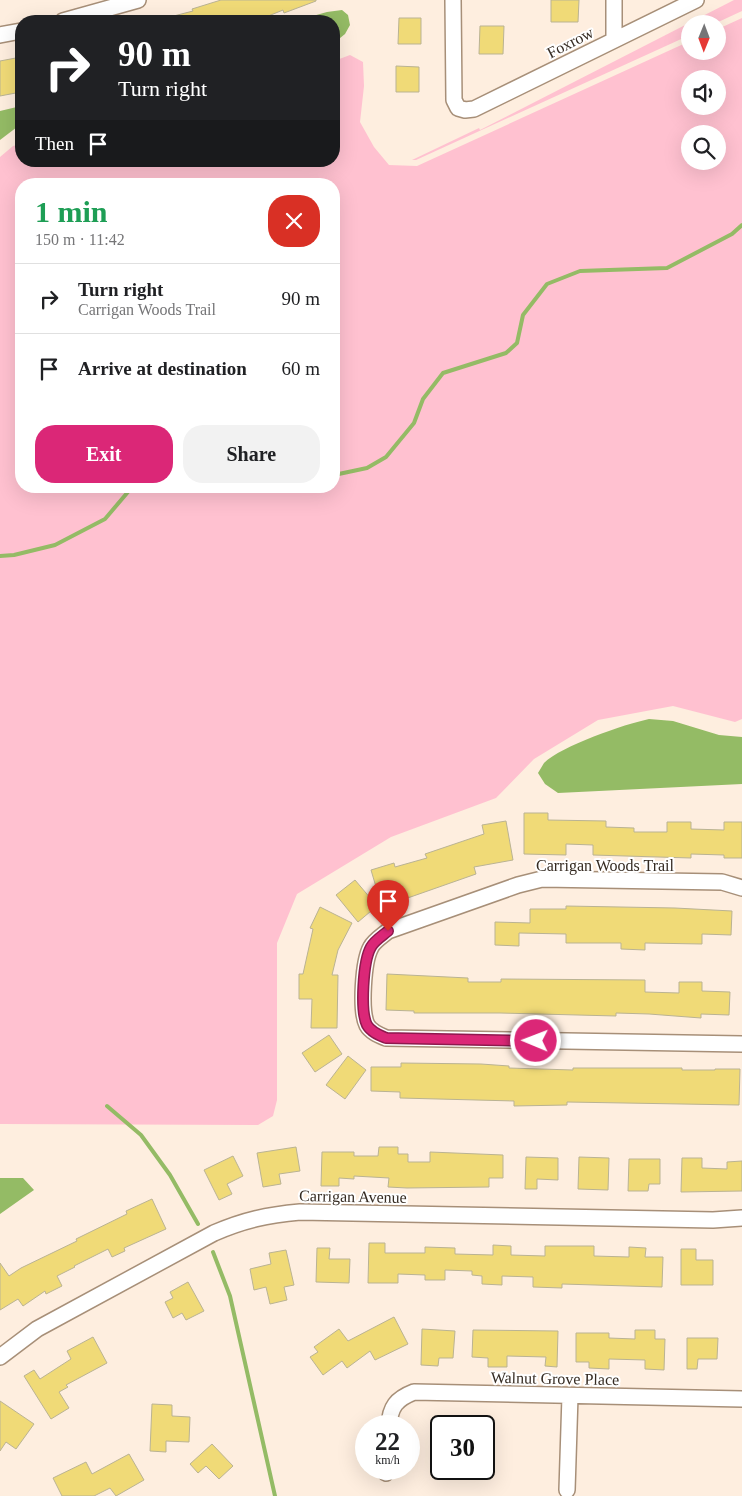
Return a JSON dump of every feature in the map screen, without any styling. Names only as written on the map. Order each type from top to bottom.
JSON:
[{"type":"street","points":[[84,15],[138,0]]},
{"type":"street","name":"Foxrow","points":[[453,0],[452,88],[454,100],[458,108],[465,110],[474,109],[696,0]]},
{"type":"street","points":[[614,0],[614,39]]},
{"type":"street","points":[[0,35],[15,32]]},
{"type":"street","name":"Carrigan Woods Trail","points":[[742,888],[722,882],[552,879],[542,879],[518,885],[388,931],[371,946],[365,963],[364,1016],[368,1027],[386,1038],[742,1044]]},
{"type":"street","name":"Carrigan Avenue","points":[[0,1357],[37,1329],[214,1233],[239,1222],[271,1215],[300,1212],[703,1220],[742,1218]]},
{"type":"street","name":"Walnut Grove Place","points":[[390,1415],[401,1397],[414,1392],[742,1399]]},
{"type":"street","points":[[567,1490],[570,1396]]},
{"type":"shaded area","points":[[734,0],[742,0],[742,11],[726,18],[726,15],[705,15]]},
{"type":"shaded area","points":[[342,10],[348,15],[350,25],[340,38],[340,15],[316,15]]},
{"type":"shaded area","points":[[742,18],[742,719],[735,722],[673,706],[598,720],[534,759],[496,798],[391,837],[297,894],[277,943],[277,1100],[273,1116],[258,1125],[0,1124],[0,157],[15,146],[15,167],[340,167],[340,59],[350,55],[363,62],[364,86],[360,122],[374,147],[389,165],[417,166],[681,45],[681,60],[726,60],[726,25]]},
{"type":"shaded area","points":[[681,27],[681,39],[416,160],[412,160],[479,128],[480,130]]},
{"type":"shaded area","points":[[15,107],[15,129],[0,140],[0,111]]},
{"type":"shaded area","points":[[649,719],[673,721],[719,735],[742,737],[742,784],[558,793],[545,784],[538,773],[544,763],[552,756],[578,743]]},
{"type":"shaded area","points":[[0,1178],[23,1178],[34,1190],[0,1214]]},
{"type":"building","points":[[221,0],[316,0],[284,13],[283,10],[271,15],[178,15],[193,11],[192,9]]},
{"type":"building","points":[[551,0],[579,0],[578,22],[551,22]]},
{"type":"building","points":[[399,18],[421,18],[421,44],[398,44]]},
{"type":"building","points":[[480,26],[504,26],[503,54],[479,54]]},
{"type":"building","points":[[15,58],[15,93],[0,96],[0,61]]},
{"type":"building","points":[[396,66],[419,67],[419,92],[396,92]]},
{"type":"building","points":[[524,813],[548,813],[548,820],[606,821],[606,827],[634,828],[634,832],[667,832],[667,822],[691,822],[691,829],[724,830],[724,822],[742,822],[742,858],[724,858],[724,855],[691,854],[691,858],[593,855],[593,845],[566,844],[566,855],[524,854]]},
{"type":"building","points":[[506,821],[513,860],[474,867],[476,874],[382,907],[371,870],[394,863],[395,867],[427,858],[425,854],[484,834],[482,825]]},
{"type":"building","points":[[355,880],[377,906],[358,922],[336,895]]},
{"type":"building","points":[[566,906],[732,911],[731,935],[702,934],[702,944],[645,943],[645,950],[621,949],[621,943],[566,943],[566,934],[519,933],[519,946],[495,945],[495,922],[530,923],[530,909],[566,909]]},
{"type":"building","points":[[320,907],[352,923],[338,950],[332,975],[338,975],[337,1028],[311,1028],[312,999],[299,999],[299,974],[303,974],[313,929],[310,928]]},
{"type":"building","points":[[387,974],[468,978],[468,982],[501,982],[501,979],[645,980],[645,992],[679,993],[679,982],[702,982],[702,991],[730,992],[729,1015],[701,1014],[701,1018],[616,1013],[616,1016],[414,1013],[414,1011],[386,1010]]},
{"type":"building","points":[[329,1035],[342,1054],[315,1072],[302,1053]]},
{"type":"building","points":[[348,1056],[366,1070],[345,1099],[326,1085]]},
{"type":"building","points":[[401,1063],[481,1064],[509,1066],[509,1068],[573,1070],[573,1068],[740,1069],[739,1105],[567,1102],[567,1105],[514,1106],[514,1101],[400,1098],[400,1092],[371,1091],[371,1067],[401,1067]]},
{"type":"building","points":[[296,1147],[300,1171],[279,1174],[281,1184],[263,1187],[257,1153]]},
{"type":"building","points":[[379,1147],[398,1147],[398,1154],[408,1154],[408,1162],[430,1162],[430,1152],[503,1155],[503,1178],[489,1178],[489,1187],[407,1188],[388,1187],[389,1178],[354,1176],[354,1179],[339,1178],[339,1186],[321,1186],[322,1152],[354,1152],[354,1156],[378,1156]]},
{"type":"building","points":[[233,1156],[243,1176],[227,1184],[232,1194],[219,1200],[204,1170]]},
{"type":"building","points":[[526,1157],[558,1158],[558,1180],[537,1179],[537,1189],[525,1189]]},
{"type":"building","points":[[579,1157],[609,1158],[608,1190],[578,1189]]},
{"type":"building","points":[[682,1158],[702,1158],[702,1168],[727,1169],[727,1162],[742,1161],[742,1191],[681,1192]]},
{"type":"building","points":[[629,1159],[660,1159],[660,1184],[649,1184],[648,1191],[628,1191]]},
{"type":"building","points":[[152,1199],[166,1229],[124,1248],[125,1251],[112,1257],[108,1249],[57,1276],[62,1286],[46,1294],[45,1291],[23,1306],[18,1299],[0,1310],[0,1263],[9,1276],[21,1268],[77,1241],[76,1239],[127,1214],[126,1211]]},
{"type":"building","points":[[369,1243],[385,1243],[385,1253],[425,1253],[425,1247],[455,1248],[455,1254],[493,1255],[493,1245],[511,1246],[511,1255],[545,1256],[545,1246],[594,1246],[594,1256],[629,1257],[629,1247],[646,1248],[645,1257],[663,1257],[662,1287],[562,1284],[562,1288],[533,1287],[533,1277],[502,1276],[502,1285],[482,1284],[482,1276],[472,1275],[472,1271],[445,1270],[445,1280],[425,1280],[425,1275],[398,1274],[398,1283],[368,1283]]},
{"type":"building","points":[[317,1248],[330,1248],[329,1259],[350,1259],[349,1283],[316,1282]]},
{"type":"building","points":[[681,1249],[696,1249],[696,1260],[713,1260],[713,1285],[681,1285]]},
{"type":"building","points":[[286,1250],[294,1285],[284,1287],[287,1300],[270,1304],[266,1287],[254,1290],[250,1269],[271,1264],[269,1253]]},
{"type":"building","points":[[188,1282],[204,1311],[186,1320],[182,1313],[173,1318],[165,1302],[173,1298],[170,1292]]},
{"type":"building","points":[[394,1317],[408,1344],[375,1360],[370,1351],[347,1368],[342,1361],[323,1375],[310,1357],[318,1352],[314,1347],[339,1329],[348,1341]]},
{"type":"building","points":[[422,1329],[455,1331],[453,1358],[439,1358],[438,1366],[421,1365]]},
{"type":"building","points":[[473,1330],[558,1331],[557,1367],[545,1366],[546,1357],[507,1356],[507,1367],[488,1367],[488,1358],[472,1357]]},
{"type":"building","points":[[635,1330],[655,1330],[655,1339],[665,1339],[664,1370],[645,1369],[645,1360],[609,1359],[609,1369],[589,1368],[589,1362],[576,1362],[576,1333],[609,1333],[609,1338],[635,1339]]},
{"type":"building","points":[[93,1337],[107,1363],[66,1385],[68,1387],[59,1392],[69,1408],[51,1419],[24,1376],[34,1370],[40,1379],[71,1359],[67,1351]]},
{"type":"building","points":[[687,1338],[718,1338],[717,1359],[698,1359],[697,1369],[687,1369]]},
{"type":"building","points":[[0,1401],[34,1424],[16,1449],[6,1442],[0,1451]]},
{"type":"building","points":[[152,1404],[172,1405],[172,1416],[190,1417],[189,1442],[166,1441],[166,1452],[150,1451]]},
{"type":"building","points":[[212,1444],[233,1466],[219,1479],[206,1466],[198,1473],[190,1464]]},
{"type":"building","points":[[129,1454],[144,1480],[116,1496],[110,1488],[94,1496],[62,1496],[53,1478],[86,1462],[92,1474]]},
{"type":"waterway","points":[[340,474],[367,468],[386,457],[414,423],[423,399],[443,373],[506,353],[517,343],[523,315],[547,284],[580,271],[667,268],[732,234],[742,225]]},
{"type":"waterway","points":[[0,556],[14,555],[55,545],[105,519],[127,493]]},
{"type":"waterway","points":[[107,1106],[141,1135],[170,1175],[198,1224]]},
{"type":"waterway","points":[[213,1252],[230,1296],[275,1496]]},
{"type":"route","points":[[388,931],[371,946],[365,963],[364,1016],[368,1027],[376,1033],[386,1038],[536,1041]]}]
